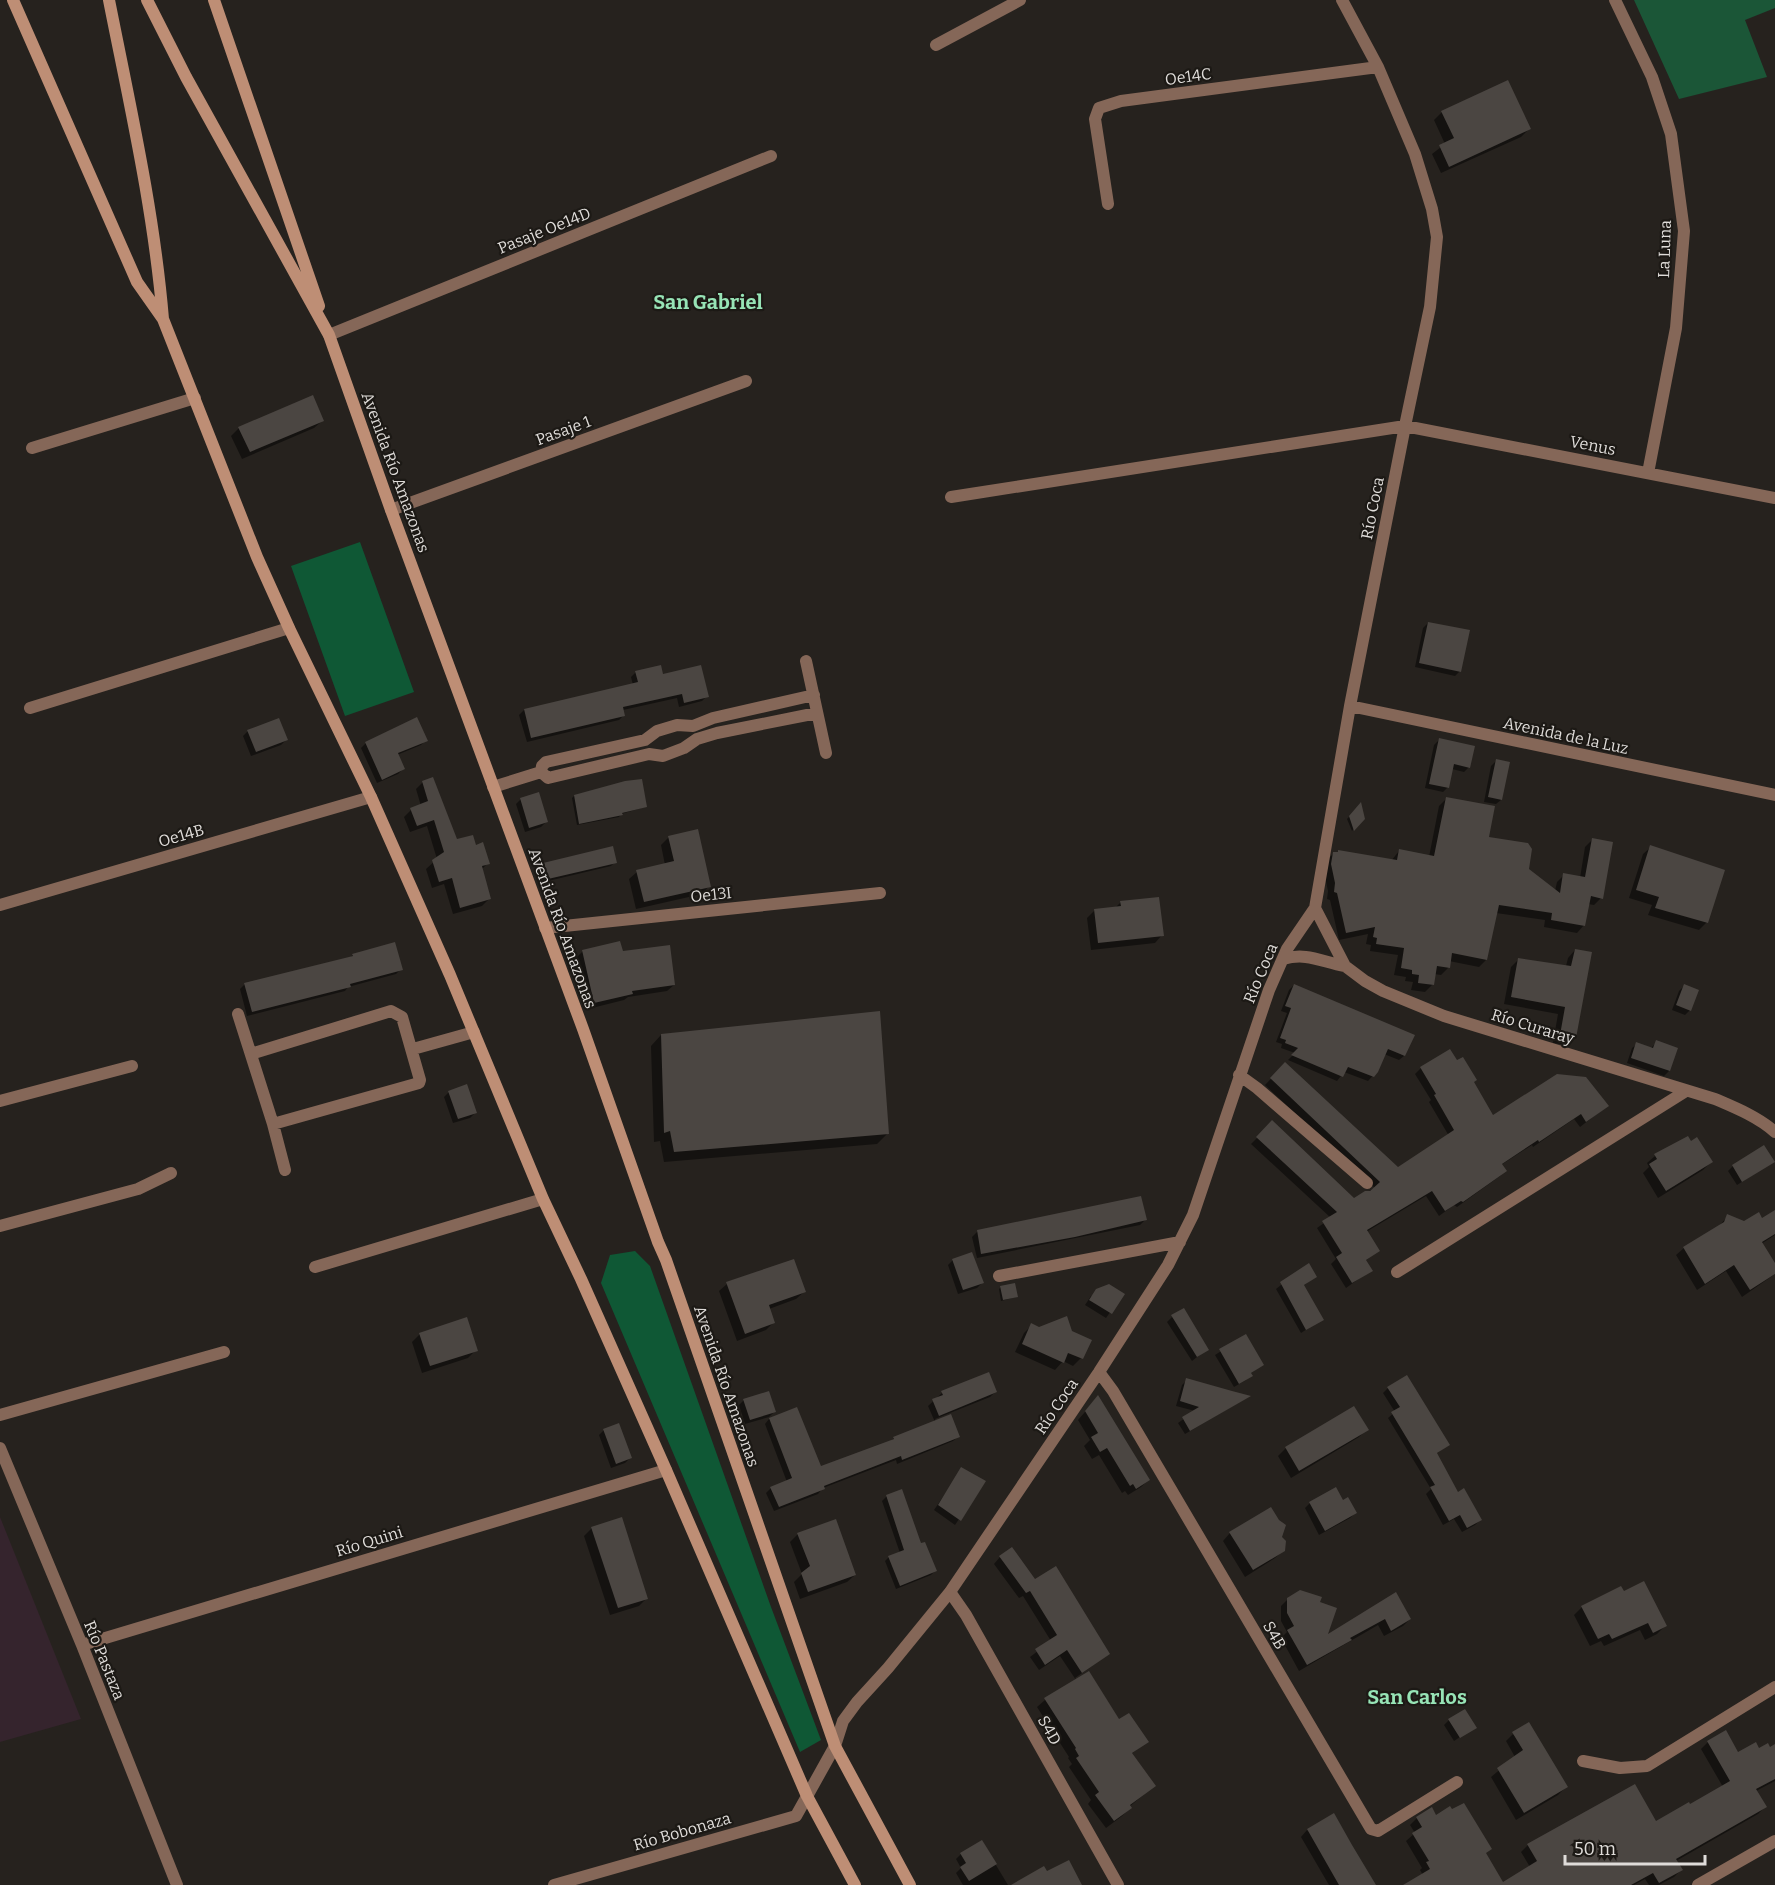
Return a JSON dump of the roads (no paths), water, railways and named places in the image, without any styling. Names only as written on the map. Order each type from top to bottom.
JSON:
[{"type":"main road","points":[[13,0],[137,282],[163,319],[257,557],[371,797],[474,1032],[543,1198],[666,1470],[807,1796],[855,1885]]},
{"type":"main road","points":[[110,0],[144,176],[163,319]]},
{"type":"main road","name":"Avenida Río Amazonas","points":[[147,0],[186,78],[329,335],[666,1260],[835,1746],[910,1885]]},
{"type":"main road","points":[[214,0],[329,335]]},
{"type":"street","points":[[936,45],[1020,0]]},
{"type":"street","name":"Río Coca","points":[[807,1796],[835,1746],[843,1721],[950,1592],[1144,1304],[1180,1242],[1194,1215],[1269,990],[1287,949],[1315,909],[1350,706],[1430,307],[1437,237],[1436,223],[1424,180],[1378,67],[1342,0]]},
{"type":"street","name":"La Luna","points":[[1615,0],[1652,77],[1671,134],[1684,231],[1676,328],[1648,473]]},
{"type":"street","name":"Oe14C","points":[[1108,204],[1095,118],[1099,108],[1121,101],[1378,67]]},
{"type":"street","name":"Pasaje Oe14D","points":[[329,335],[771,156]]},
{"type":"street","name":"Pasaje 1","points":[[391,510],[746,381]]},
{"type":"street","points":[[32,447],[195,398]]},
{"type":"street","name":"Venus","points":[[951,497],[1405,426],[1775,498]]},
{"type":"street","points":[[30,708],[289,628]]},
{"type":"street","points":[[806,661],[826,753]]},
{"type":"street","points":[[541,772],[546,762],[645,740],[657,731],[677,725],[693,726],[713,718],[813,695]]},
{"type":"street","name":"Avenida de la Luz","points":[[1350,706],[1775,795]]},
{"type":"street","points":[[744,711],[748,727]]},
{"type":"street","points":[[541,772],[548,778],[649,754],[663,756],[684,748],[697,739],[817,713]]},
{"type":"street","points":[[693,726],[697,739]]},
{"type":"street","points":[[645,740],[649,754]]},
{"type":"street","points":[[589,753],[592,767]]},
{"type":"street","points":[[493,787],[541,772]]},
{"type":"street","name":"Oe14B","points":[[0,905],[371,797]]},
{"type":"street","name":"Oe13I","points":[[545,928],[880,893]]},
{"type":"street","name":"Río Curaray","points":[[1315,909],[1334,948],[1346,966],[1383,991],[1444,1016],[1739,1109],[1775,1132]]},
{"type":"street","points":[[1282,959],[1306,955],[1326,963],[1346,966]]},
{"type":"street","points":[[251,1054],[391,1011],[402,1017],[413,1049],[419,1083],[273,1124]]},
{"type":"street","points":[[238,1014],[285,1170]]},
{"type":"street","points":[[413,1049],[474,1032]]},
{"type":"street","points":[[0,1101],[132,1066]]},
{"type":"street","points":[[1239,1075],[1367,1183]]},
{"type":"street","points":[[1397,1272],[1686,1091]]},
{"type":"street","points":[[0,1226],[138,1189],[171,1173]]},
{"type":"street","points":[[315,1267],[543,1198]]},
{"type":"street","points":[[999,1276],[1180,1242]]},
{"type":"street","points":[[0,1415],[224,1352]]},
{"type":"street","name":"S4B","points":[[1099,1372],[1113,1391],[1371,1829],[1378,1831],[1457,1782]]},
{"type":"street","name":"Río Pastaza","points":[[0,1448],[82,1645],[177,1885]]},
{"type":"street","name":"Río Quini","points":[[82,1645],[666,1470]]},
{"type":"street","name":"S4D","points":[[950,1592],[966,1615],[1118,1885]]},
{"type":"street","points":[[1583,1761],[1620,1768],[1647,1766],[1775,1687]]},
{"type":"street","name":"Río Bobonaza","points":[[554,1885],[796,1816],[807,1796]]},
{"type":"street","points":[[1698,1885],[1775,1841]]},
{"type":"district","name":"San Gabriel","points":[[708,302]]},
{"type":"district","name":"San Carlos","points":[[1417,1697]]}]
